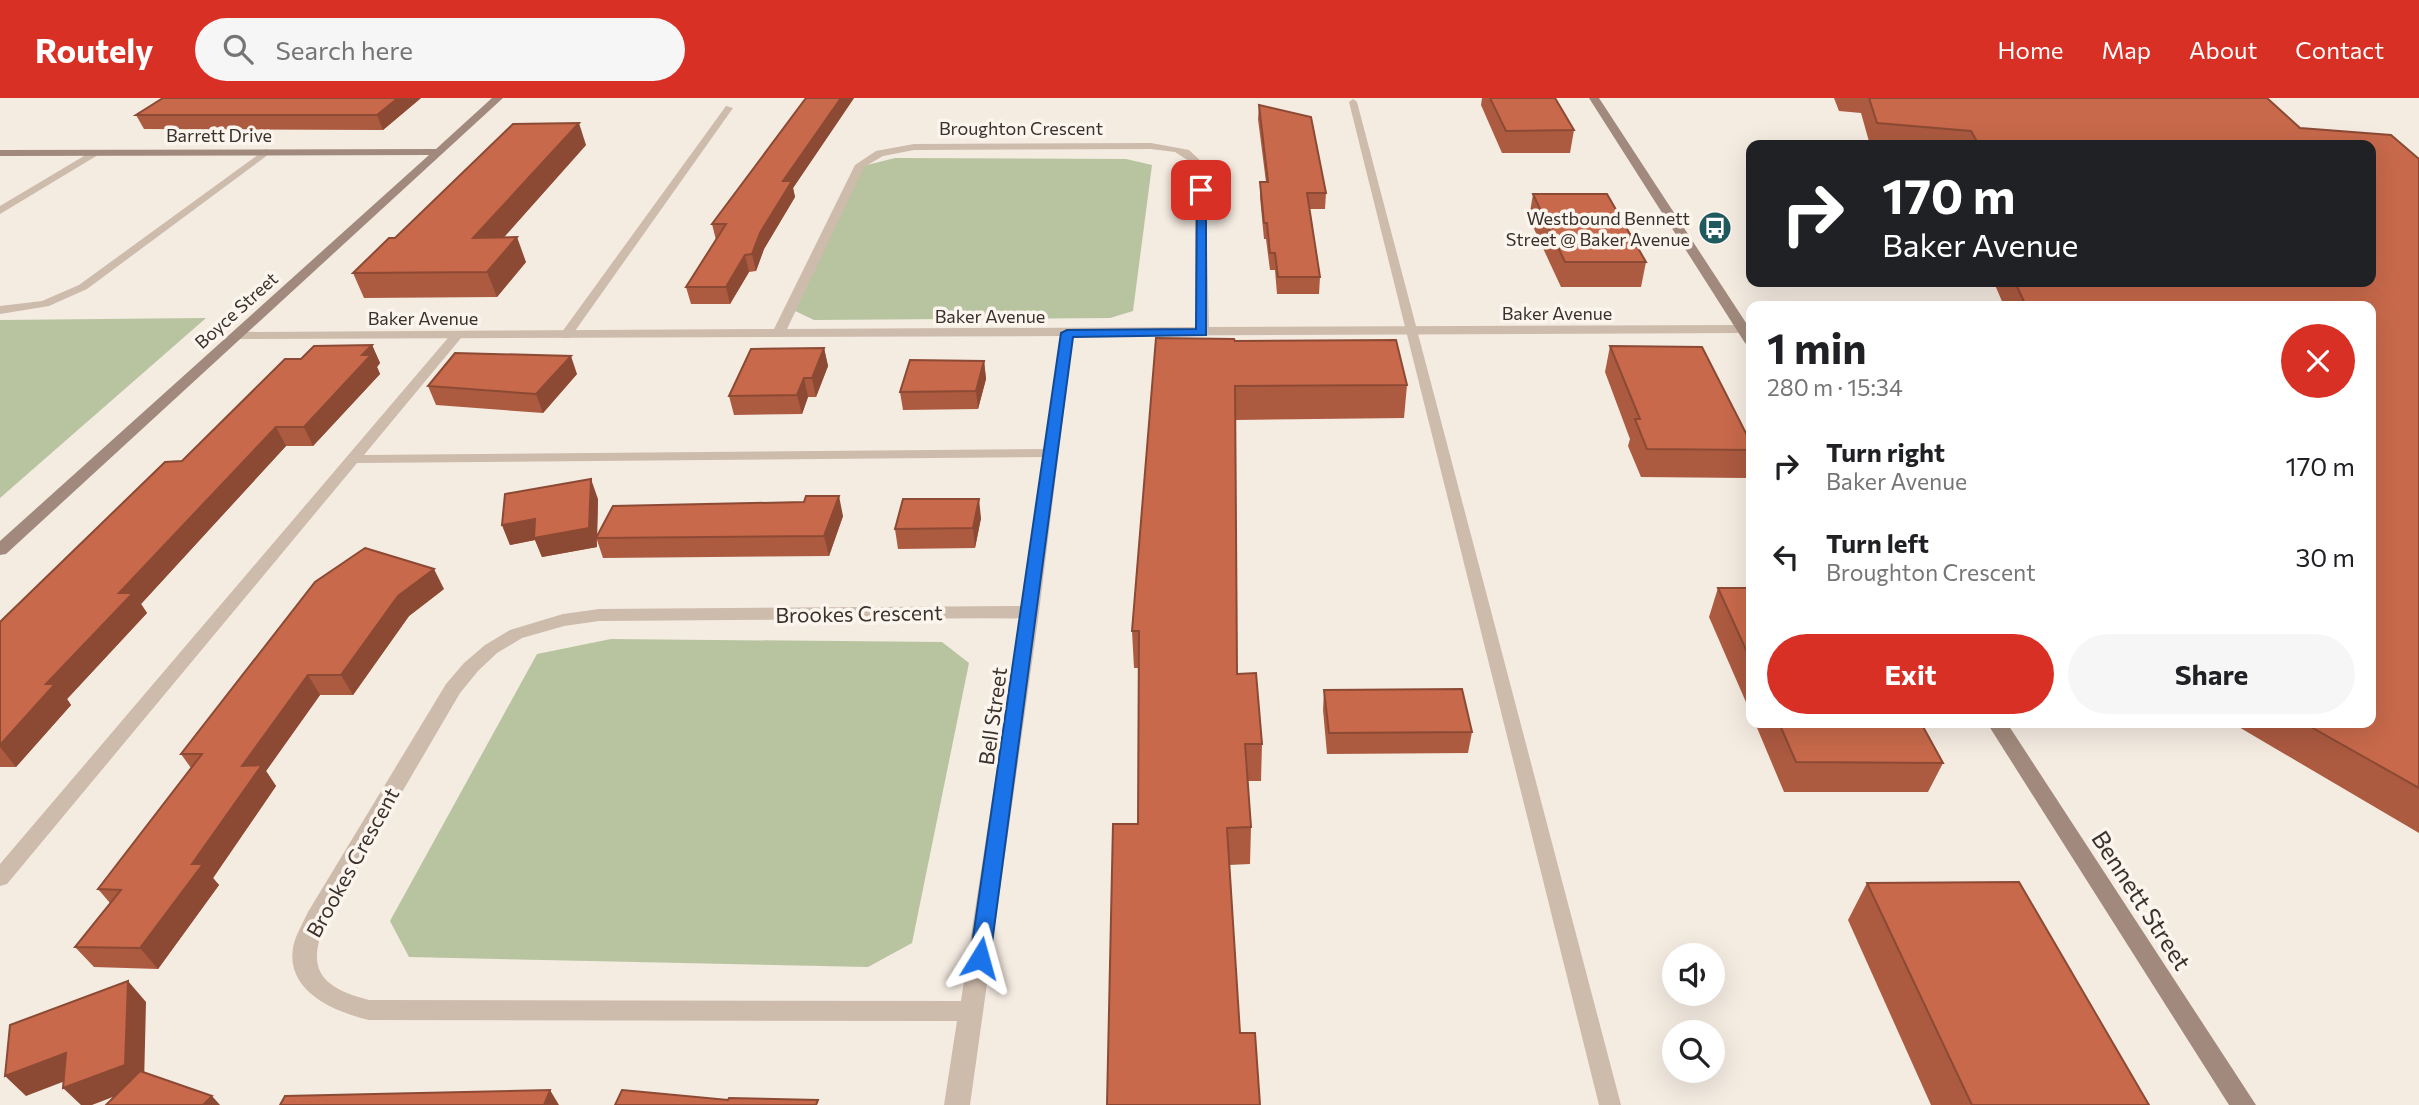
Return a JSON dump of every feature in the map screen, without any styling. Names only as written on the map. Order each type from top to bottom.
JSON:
[{"type":"street","name":"Boyce Street","points":[[0,550],[498,98]]},
{"type":"street","points":[[1594,98],[1746,334]]},
{"type":"street","name":"Broughton Crescent","points":[[778,334],[860,165],[880,153],[928,146],[1151,146],[1168,147],[1192,155],[1200,166],[1202,332]]},
{"type":"street","name":"Barrett Drive","points":[[0,153],[438,152]]},
{"type":"street","points":[[0,211],[94,153]]},
{"type":"street","name":"Baker Avenue","points":[[237,335],[1743,329]]},
{"type":"street","name":"Bell Street","points":[[957,1105],[1030,612],[1067,333]]},
{"type":"street","name":"Brookes Crescent","points":[[972,1011],[369,1010],[350,1006],[317,986],[305,968],[304,950],[316,919],[453,689],[491,649],[516,634],[563,620],[599,615],[1030,612]]},
{"type":"street","name":"Bennett Street","points":[[2000,728],[2243,1105]]},
{"type":"lane","points":[[1353,102],[1610,1105]]},
{"type":"lane","points":[[566,335],[729,108]]},
{"type":"lane","points":[[0,310],[45,304],[75,292],[266,152]]},
{"type":"lane","points":[[0,878],[356,459],[457,335]]},
{"type":"lane","points":[[356,459],[1051,453]]},
{"type":"green space","points":[[895,158],[1126,159],[1152,165],[1133,311],[1110,318],[814,320],[791,309],[859,167]]},
{"type":"green space","points":[[206,318],[0,498],[0,320]]},
{"type":"green space","points":[[611,639],[942,642],[969,663],[912,943],[868,967],[409,957],[390,921],[537,654]]},
{"type":"building","points":[[163,98],[398,98],[377,115],[136,115]]},
{"type":"building","points":[[806,98],[841,98],[783,181],[792,181],[760,233],[752,254],[745,255],[726,287],[686,287],[726,224],[712,224]]},
{"type":"building","points":[[1490,98],[1555,98],[1574,130],[1506,131]]},
{"type":"building","points":[[1869,98],[2267,98],[2300,128],[2391,135],[2419,159],[2419,788],[2313,728],[2376,728],[2376,301],[2024,301],[2017,287],[2376,287],[2376,140],[1976,140],[1971,131],[1877,123]]},
{"type":"building","points":[[1259,105],[1311,117],[1326,193],[1307,193],[1320,277],[1278,277],[1275,253],[1270,253],[1267,223],[1264,223],[1260,182],[1268,182]]},
{"type":"building","points":[[579,123],[473,238],[517,237],[487,272],[353,273],[389,238],[395,238],[513,124]]},
{"type":"building","points":[[1533,194],[1607,194],[1646,262],[1565,262]]},
{"type":"building","points":[[1156,338],[1235,341],[1396,340],[1407,385],[1235,386],[1237,674],[1256,673],[1262,744],[1245,744],[1251,827],[1227,828],[1240,1033],[1255,1033],[1260,1105],[1107,1105],[1113,824],[1138,824],[1139,631],[1132,631]]},
{"type":"building","points":[[372,345],[362,355],[371,355],[304,427],[276,427],[119,593],[133,593],[46,684],[55,684],[0,745],[0,622],[165,462],[182,461],[285,359],[301,359],[314,346]]},
{"type":"building","points":[[1610,346],[1702,347],[1746,433],[1746,450],[1647,449],[1635,419],[1640,419]]},
{"type":"building","points":[[824,348],[812,378],[804,378],[797,395],[729,396],[751,349]]},
{"type":"building","points":[[455,353],[571,356],[536,394],[428,386]]},
{"type":"building","points":[[910,360],[984,361],[976,391],[900,392]]},
{"type":"building","points":[[591,479],[589,528],[534,538],[535,519],[502,525],[505,494]]},
{"type":"building","points":[[806,496],[839,496],[824,536],[596,538],[613,506],[804,502]]},
{"type":"building","points":[[903,499],[979,499],[973,528],[895,529]]},
{"type":"building","points":[[365,548],[434,569],[398,596],[341,675],[308,675],[242,766],[262,765],[192,864],[203,864],[140,948],[75,947],[121,890],[98,889],[202,754],[181,754],[315,582]]},
{"type":"building","points":[[1718,588],[1746,588],[1746,650]]},
{"type":"building","points":[[1462,689],[1472,732],[1329,733],[1324,690]]},
{"type":"building","points":[[1781,728],[1924,728],[1943,763],[1796,762]]},
{"type":"building","points":[[2019,882],[2149,1105],[1972,1105],[1867,883]]},
{"type":"building","points":[[128,981],[125,1065],[63,1088],[66,1053],[5,1076],[10,1025]]},
{"type":"building","points":[[140,1071],[212,1096],[203,1105],[106,1105]]},
{"type":"building","points":[[550,1090],[544,1105],[280,1105],[285,1096]]},
{"type":"building","points":[[622,1090],[728,1100],[818,1100],[816,1105],[615,1105]]},
{"type":"place","name":"Westbound Bennett Street @ Baker Avenue","points":[[1715,228]]},
{"type":"route","points":[[980,958],[1067,333],[1202,332],[1201,190]]}]
